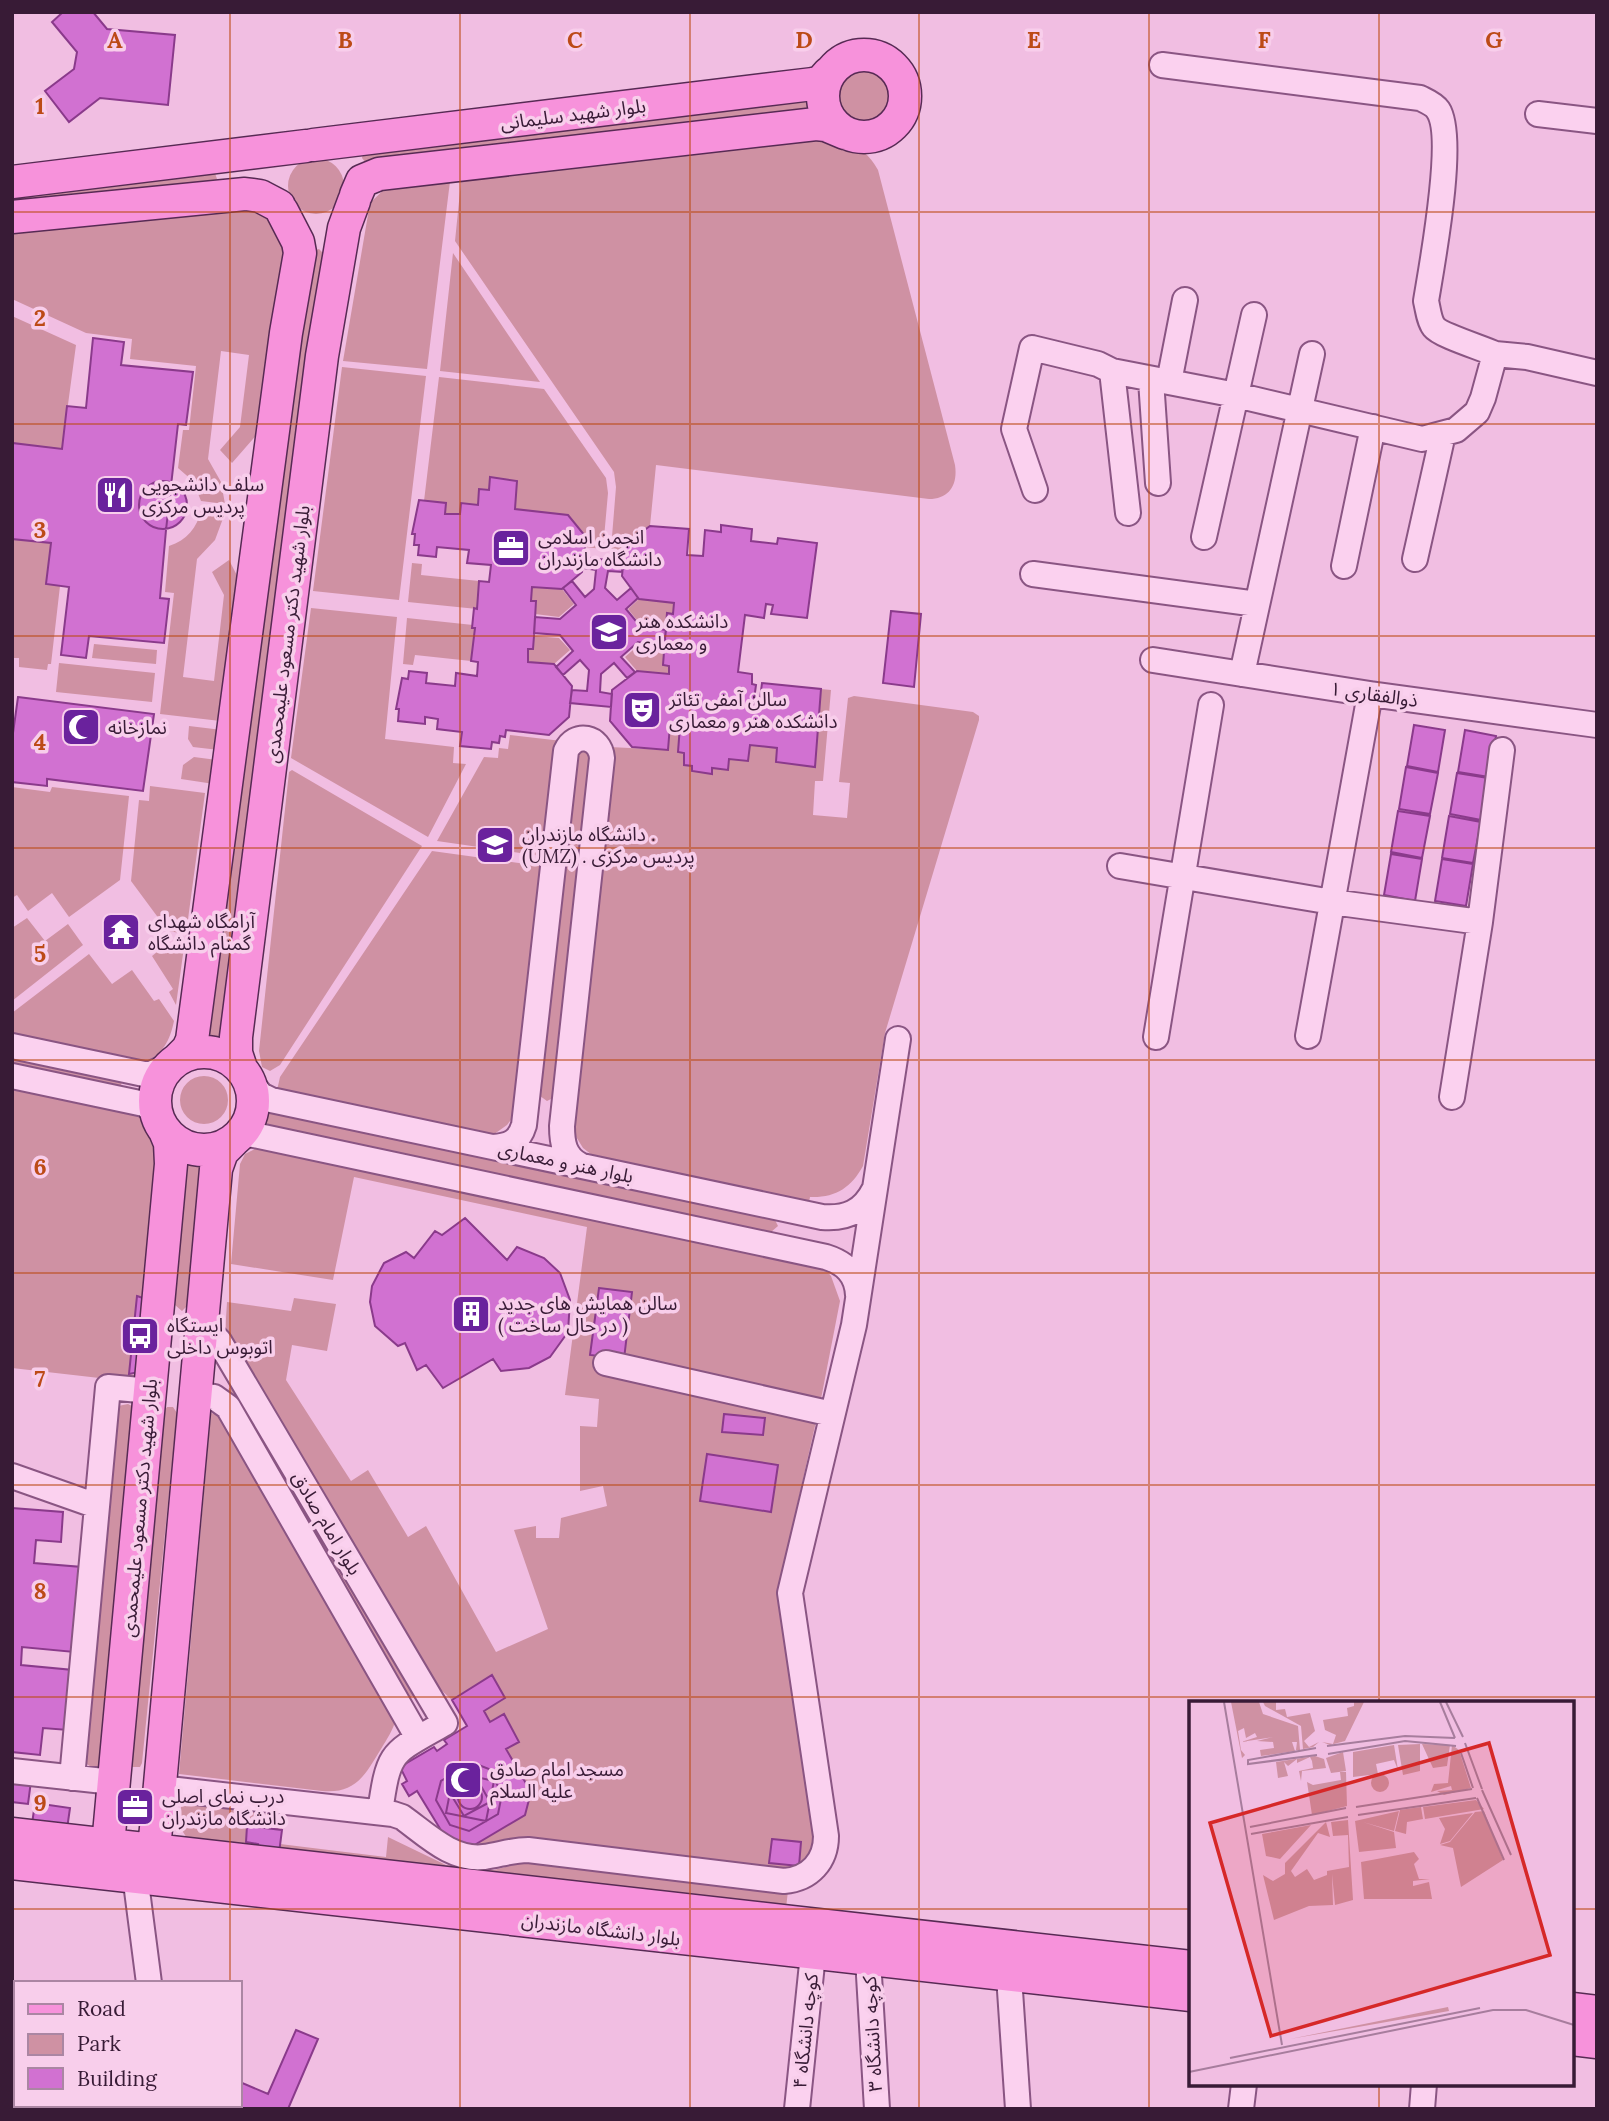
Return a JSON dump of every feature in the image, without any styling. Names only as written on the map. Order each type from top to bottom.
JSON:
[{"type":"main road","points":[[855,56],[880,58],[891,65],[904,85],[905,98],[902,110],[892,126],[870,137],[845,133],[831,121],[823,104],[824,85],[830,73],[843,60],[855,56]]},
{"type":"main road","name":"بلوار شهید سلیمانی","points":[[12,182],[816,84],[830,73]]},
{"type":"main road","name":"بلوار شهید سلیمانی","points":[[355,198],[362,181],[379,174],[817,124],[845,133]]},
{"type":"main road","points":[[12,217],[246,194],[260,196],[303,226],[321,228],[344,217],[355,198],[355,176],[346,159],[331,149],[309,146],[289,155],[278,170],[274,188],[281,209]]},
{"type":"main road","name":"بلوار شهید دکتر مسعود علیمحمدی","points":[[244,1073],[236,1053],[236,1037],[322,356],[344,228],[355,198]]},
{"type":"main road","name":"بلوار شهید دکتر مسعود علیمحمدی","points":[[175,1061],[188,1049],[192,1040],[286,333],[300,258],[298,242],[281,209]]},
{"type":"main road","points":[[154,1850],[216,1169],[222,1152],[235,1139],[247,1124],[252,1109],[252,1093],[244,1073],[228,1058],[213,1052],[197,1052],[175,1061],[162,1075],[156,1090],[155,1106],[162,1126],[177,1142],[197,1149],[213,1149],[235,1139]]},
{"type":"main road","name":"بلوار شهید دکتر مسعود علیمحمدی","points":[[108,1845],[171,1164],[170,1143],[162,1126]]},
{"type":"main road","points":[[156,1328],[201,1332]]},
{"type":"main road","points":[[150,1391],[195,1395]]},
{"type":"main road","points":[[113,1782],[160,1788]]},
{"type":"main road","name":"بلوار دانشگاه مازندران","points":[[12,1834],[154,1850],[826,1945],[868,1959],[1189,1995]]},
{"type":"main road","name":"بلوار دانشگاه مازندران","points":[[12,1863],[826,1945],[1189,1967]]},
{"type":"main road","points":[[1574,2009],[1597,2012]]},
{"type":"main road","points":[[1574,2039],[1597,2042]]},
{"type":"street","points":[[1162,65],[1420,98],[1437,108],[1442,119],[1444,145],[1426,301],[1434,327],[1445,336],[1460,339],[1495,354],[1527,357],[1597,373]]},
{"type":"street","points":[[1538,114],[1597,121]]},
{"type":"street","points":[[1158,483],[1160,381],[1185,300]]},
{"type":"street","points":[[1204,537],[1254,315]]},
{"type":"street","points":[[1035,490],[1014,429],[1032,348],[1098,364],[1112,371],[1236,395],[1422,439],[1456,430],[1477,412],[1495,354]]},
{"type":"street","points":[[1242,674],[1312,354]]},
{"type":"street","points":[[1112,371],[1128,513]]},
{"type":"street","points":[[1344,566],[1373,427]]},
{"type":"street","points":[[1415,559],[1443,434]]},
{"type":"street","points":[[1033,574],[1257,604]]},
{"type":"street","name":"ذوالفقاری ۱","points":[[1153,660],[1370,694],[1597,725]]},
{"type":"street","points":[[1308,1036],[1370,694]]},
{"type":"street","points":[[1156,1037],[1211,705]]},
{"type":"street","points":[[493,1147],[508,1145],[516,1140],[525,1120],[566,751],[573,741],[590,739],[599,746],[602,758],[562,1126],[567,1153],[580,1165]]},
{"type":"street","points":[[1452,1097],[1480,922],[1502,750]]},
{"type":"street","points":[[1120,866],[1332,902],[1480,922]]},
{"type":"street","points":[[160,1788],[380,1812],[402,1817],[449,1850],[468,1856],[485,1857],[528,1850],[784,1881],[802,1877],[813,1870],[823,1854],[826,1836],[790,1593],[858,1297],[898,1038]]},
{"type":"street","points":[[12,1046],[144,1074],[151,1074],[175,1061]]},
{"type":"street","name":"بلوار هنر و معماری","points":[[244,1073],[261,1095],[271,1100],[834,1218],[847,1216],[863,1207],[876,1181]]},
{"type":"street","points":[[12,1076],[144,1104],[162,1126]]},
{"type":"street","name":"بلوار هنر و معماری","points":[[235,1139],[254,1135],[826,1257],[849,1269],[857,1281],[858,1297]]},
{"type":"street","name":"بلوار امام صادق","points":[[195,1395],[214,1397],[228,1407],[418,1738],[445,1723],[219,1341],[213,1335],[201,1332]]},
{"type":"street","points":[[606,1363],[832,1414]]},
{"type":"street","points":[[72,1778],[108,1387],[150,1391]]},
{"type":"street","points":[[12,1476],[97,1506]]},
{"type":"street","points":[[380,1812],[389,1763],[398,1751],[418,1738]]},
{"type":"street","points":[[12,1771],[113,1782]]},
{"type":"street","points":[[135,1875],[149,1981]]},
{"type":"street","name":"کوچه دانشگاه ۴","points":[[797,2109],[826,1945]]},
{"type":"street","name":"کوچه دانشگاه ۳","points":[[868,1959],[877,2109]]},
{"type":"street","points":[[1009,1976],[1018,2109]]},
{"type":"street","points":[[1241,2109],[1244,2086]]},
{"type":"street","points":[[1422,2109],[1424,2086]]},
{"type":"green space","points":[[864,67],[880,72],[888,80],[893,96],[888,112],[880,120],[864,125],[848,120],[840,112],[835,96],[840,80],[848,72]]},
{"type":"green space","points":[[802,99],[808,105],[806,111],[366,163],[362,158],[363,152]]},
{"type":"green space","points":[[808,135],[856,147],[864,152],[878,170],[955,465],[955,479],[951,490],[947,494],[929,499],[656,465],[650,526],[625,544],[624,551],[611,549],[616,487],[614,472],[455,241],[462,172]]},
{"type":"green space","points":[[310,158],[322,158],[332,162],[340,170],[344,186],[340,202],[332,210],[322,214],[310,214],[300,210],[292,202],[288,192],[288,180],[292,170],[300,162]]},
{"type":"green space","points":[[215,173],[217,179],[214,183],[12,206],[12,192]]},
{"type":"green space","points":[[451,173],[427,369],[343,361],[370,203],[397,177]]},
{"type":"green space","points":[[260,204],[289,242],[267,423],[232,463],[220,450],[240,427],[249,355],[221,351],[208,459],[221,482],[225,504],[201,501],[193,481],[178,468],[183,430],[189,430],[196,366],[130,359],[132,339],[86,333],[12,299],[12,225]]},
{"type":"green space","points":[[319,249],[325,255],[222,1032],[214,1038],[208,1032],[313,251]]},
{"type":"green space","points":[[453,253],[540,382],[440,371]]},
{"type":"green space","points":[[12,316],[76,345],[62,449],[12,443]]},
{"type":"green space","points":[[342,367],[426,376],[399,600],[313,591]]},
{"type":"green space","points":[[439,377],[544,389],[606,478],[608,493],[603,549],[585,547],[586,537],[568,515],[515,509],[517,481],[490,478],[489,490],[479,489],[478,505],[462,503],[460,514],[445,514],[445,503],[424,501]]},
{"type":"green space","points":[[201,510],[225,513],[215,540],[197,559],[183,677],[214,681],[224,595],[212,572],[229,560],[245,591],[229,722],[160,714],[174,593],[165,592],[169,546],[190,533]]},
{"type":"green space","points":[[12,539],[51,543],[46,584],[60,586],[51,664],[48,664],[47,670],[19,667],[19,658],[12,658]]},
{"type":"green space","points":[[412,563],[422,564],[421,575],[479,581],[477,609],[408,602]]},
{"type":"green space","points":[[532,587],[562,589],[574,604],[559,617],[535,614],[536,601],[531,601]]},
{"type":"green space","points":[[639,599],[674,603],[673,614],[667,614],[666,627],[640,624],[628,609]]},
{"type":"green space","points":[[311,608],[397,617],[385,739],[454,747],[453,763],[466,764],[428,837],[291,758]]},
{"type":"green space","points":[[407,618],[473,625],[472,628],[475,628],[471,661],[415,655],[413,665],[403,664]]},
{"type":"green space","points":[[534,636],[559,638],[570,650],[554,664],[528,662],[528,649],[533,649]]},
{"type":"green space","points":[[94,644],[157,650],[156,664],[92,658]]},
{"type":"green space","points":[[640,644],[664,648],[663,665],[669,666],[669,674],[637,671],[625,657]]},
{"type":"green space","points":[[59,663],[155,673],[152,702],[56,692]]},
{"type":"green space","points":[[821,689],[831,690],[823,781],[815,781],[813,815],[847,818],[850,783],[839,782],[848,698],[854,696],[973,712],[979,716],[885,1033],[863,1166],[848,1186],[827,1196],[810,1197],[809,1202],[596,1158],[583,1148],[572,1130],[610,747],[668,750],[670,725],[680,726],[684,765],[692,766],[692,771],[711,774],[712,768],[728,770],[729,759],[748,761],[750,745],[777,748],[815,766]]},
{"type":"green space","points":[[189,726],[222,730],[219,750],[193,747],[188,739]]},
{"type":"green space","points":[[510,735],[562,741],[548,857],[437,841],[484,757],[498,758],[499,748],[508,749]]},
{"type":"green space","points":[[584,752],[590,760],[553,1098],[547,1101],[540,1096],[576,759]]},
{"type":"green space","points":[[194,757],[217,760],[214,784],[181,779],[183,765]]},
{"type":"green space","points":[[292,770],[422,846],[280,1065],[270,1071],[262,1067],[259,1051],[289,772]]},
{"type":"green space","points":[[150,786],[205,793],[186,934],[168,931],[131,881],[139,800],[149,801]]},
{"type":"green space","points":[[12,787],[50,792],[52,787],[129,796],[120,880],[69,917],[52,893],[28,911],[17,895],[12,898]]},
{"type":"green space","points":[[432,851],[547,867],[516,1113],[507,1125],[490,1137],[276,1095],[280,1077]]},
{"type":"green space","points":[[27,918],[45,941],[68,924],[83,945],[12,1001],[12,928]]},
{"type":"green space","points":[[167,944],[184,947],[176,1005],[169,992],[173,989],[152,956]]},
{"type":"green space","points":[[89,954],[112,984],[132,970],[154,1001],[159,999],[174,1021],[165,1046],[151,1059],[144,1062],[12,1037],[12,1013]]},
{"type":"green space","points":[[12,1054],[122,1082],[120,1088],[12,1068]]},
{"type":"green space","points":[[204,1076],[221,1083],[228,1100],[221,1117],[204,1124],[187,1117],[180,1100],[187,1083]]},
{"type":"green space","points":[[12,1081],[129,1104],[160,1131],[152,1297],[137,1296],[129,1374],[145,1376],[143,1383],[12,1368]]},
{"type":"green space","points":[[271,1112],[774,1218],[778,1226],[771,1232],[268,1126],[263,1118]]},
{"type":"green space","points":[[259,1147],[824,1268],[831,1276],[840,1301],[820,1404],[720,1395],[719,1402],[817,1417],[778,1590],[817,1839],[816,1850],[797,1870],[466,1850],[525,1815],[530,1792],[506,1749],[518,1741],[504,1714],[490,1722],[484,1711],[505,1698],[491,1676],[452,1700],[429,1679],[225,1335],[227,1302],[291,1311],[294,1298],[336,1304],[327,1351],[292,1345],[286,1380],[351,1481],[368,1470],[408,1537],[426,1526],[496,1652],[548,1629],[514,1530],[536,1526],[536,1538],[559,1538],[561,1518],[607,1506],[603,1486],[580,1491],[580,1426],[597,1427],[599,1399],[565,1395],[587,1227],[354,1177],[333,1280],[231,1264],[240,1164],[245,1154]]},
{"type":"green space","points":[[196,1159],[201,1162],[201,1167],[188,1305],[182,1311],[175,1305],[187,1165],[189,1161]]},
{"type":"green space","points":[[233,1386],[415,1695],[408,1698],[227,1395],[229,1388]]},
{"type":"green space","points":[[128,1404],[134,1407],[103,1766],[93,1768],[85,1763],[118,1406]]},
{"type":"green space","points":[[167,1407],[173,1407],[177,1413],[142,1763],[140,1767],[131,1767],[164,1411]]},
{"type":"green space","points":[[211,1413],[221,1416],[396,1719],[388,1738],[364,1775],[343,1789],[322,1791],[179,1774]]},
{"type":"green space","points":[[182,1802],[281,1812],[282,1830],[247,1827],[246,1841],[258,1844],[257,1850],[190,1843],[178,1824]]},
{"type":"green space","points":[[388,1837],[446,1865],[494,1870],[528,1861],[788,1891],[786,1908],[279,1853],[280,1844],[386,1857]]},
{"type":"building","points":[[63,12],[93,12],[107,29],[175,35],[168,105],[100,98],[69,122],[45,91],[74,69],[77,52],[52,22]]},
{"type":"building","points":[[93,338],[124,342],[121,365],[193,372],[186,425],[178,424],[166,530],[160,598],[169,599],[164,643],[89,636],[86,658],[61,655],[69,587],[46,584],[51,543],[12,539],[12,443],[62,449],[67,406],[86,408]]},
{"type":"building","points":[[490,477],[517,481],[515,509],[568,515],[586,537],[582,572],[562,589],[532,587],[531,601],[536,601],[533,649],[528,649],[528,662],[554,664],[572,686],[569,717],[549,735],[506,730],[505,737],[500,736],[499,743],[492,742],[491,749],[460,746],[462,732],[437,729],[438,719],[425,717],[425,724],[398,721],[399,709],[396,709],[402,678],[408,679],[409,671],[427,673],[426,683],[455,686],[456,673],[477,676],[478,662],[471,661],[475,628],[472,628],[474,608],[477,609],[479,581],[489,582],[491,565],[467,563],[469,550],[437,547],[436,557],[418,555],[419,545],[414,545],[415,534],[412,534],[419,500],[446,503],[445,514],[460,514],[461,503],[478,505],[479,489],[489,490]]},
{"type":"building","points":[[163,481],[180,488],[187,505],[180,522],[163,529],[146,522],[139,505],[146,488]]},
{"type":"building","points":[[721,525],[752,529],[751,541],[777,544],[778,538],[817,543],[807,618],[771,614],[773,605],[766,604],[764,618],[745,615],[738,672],[752,674],[752,684],[756,685],[753,707],[759,707],[762,683],[821,689],[815,767],[776,762],[777,748],[750,745],[748,761],[729,759],[728,770],[712,768],[712,774],[692,771],[692,766],[684,765],[684,753],[678,752],[680,726],[670,725],[668,750],[632,747],[610,721],[612,690],[637,671],[669,674],[669,666],[663,665],[667,613],[673,614],[674,603],[639,599],[622,576],[625,544],[650,526],[689,529],[687,555],[703,556],[705,530],[721,532]]},
{"type":"building","points":[[584,557],[623,562],[622,572],[608,571],[605,588],[617,600],[631,588],[638,598],[626,609],[640,626],[666,630],[664,646],[638,642],[621,657],[635,672],[627,678],[614,663],[601,674],[600,692],[612,694],[611,707],[570,703],[572,690],[587,691],[589,670],[580,660],[563,675],[556,667],[573,651],[560,635],[534,633],[535,617],[560,619],[576,605],[563,588],[572,581],[585,597],[594,589],[596,570],[583,568]]},
{"type":"building","points":[[891,611],[921,614],[914,687],[883,683]]},
{"type":"building","points":[[18,697],[154,714],[143,791],[47,779],[47,786],[12,782],[12,740]]},
{"type":"building","points":[[1414,725],[1445,730],[1438,772],[1407,766]]},
{"type":"building","points":[[1465,730],[1496,736],[1489,777],[1458,772]]},
{"type":"building","points":[[1406,767],[1438,773],[1430,814],[1399,809]]},
{"type":"building","points":[[1457,773],[1488,778],[1481,820],[1450,814]]},
{"type":"building","points":[[1398,811],[1430,816],[1422,858],[1391,852]]},
{"type":"building","points":[[1449,816],[1481,822],[1473,863],[1442,858]]},
{"type":"building","points":[[1391,854],[1422,859],[1415,901],[1384,895]]},
{"type":"building","points":[[1442,859],[1473,864],[1466,906],[1435,901]]},
{"type":"building","points":[[120,922],[127,933],[116,940],[109,930]]},
{"type":"building","name":"سالن همایش های جدید ( در حال ساخت )","points":[[465,1218],[507,1260],[517,1247],[544,1258],[560,1273],[570,1300],[568,1332],[550,1357],[529,1368],[501,1371],[493,1359],[443,1388],[426,1365],[417,1370],[405,1343],[398,1346],[375,1326],[370,1302],[372,1286],[384,1263],[406,1252],[414,1258],[435,1231],[442,1235]]},
{"type":"building","points":[[599,1288],[632,1292],[624,1359],[590,1355]]},
{"type":"building","points":[[137,1296],[146,1299],[139,1372],[129,1374]]},
{"type":"building","points":[[724,1414],[765,1418],[763,1435],[722,1432]]},
{"type":"building","points":[[707,1454],[778,1465],[771,1512],[700,1501]]},
{"type":"building","points":[[12,1508],[63,1512],[61,1542],[36,1540],[34,1563],[82,1567],[74,1652],[22,1647],[21,1665],[73,1670],[68,1730],[43,1728],[40,1755],[12,1752]]},
{"type":"building","points":[[492,1675],[505,1698],[484,1711],[490,1722],[504,1714],[519,1742],[506,1749],[531,1792],[525,1815],[466,1850],[450,1845],[417,1791],[409,1796],[402,1784],[407,1781],[400,1767],[434,1747],[437,1751],[447,1744],[444,1740],[467,1726],[452,1700]]},
{"type":"building","points":[[471,1762],[489,1769],[502,1794],[498,1814],[469,1831],[450,1825],[436,1800],[441,1781]]},
{"type":"building","points":[[454,1772],[494,1781],[486,1821],[446,1813]]},
{"type":"building","points":[[476,1777],[490,1802],[464,1816],[450,1793]]},
{"type":"building","points":[[12,1778],[31,1781],[28,1804],[12,1802]]},
{"type":"building","points":[[470,1785],[479,1788],[482,1797],[479,1806],[470,1809],[461,1806],[458,1797],[461,1788]]},
{"type":"building","name":"درب نمای اصلی دانشگاه مازندران","points":[[114,1794],[157,1799],[155,1820],[112,1815]]},
{"type":"building","points":[[35,1803],[70,1808],[67,1829],[32,1824]]},
{"type":"building","points":[[247,1826],[282,1830],[279,1853],[257,1850],[258,1844],[246,1842]]},
{"type":"building","points":[[772,1839],[801,1842],[799,1866],[769,1863]]},
{"type":"building","points":[[296,2030],[318,2039],[288,2109],[225,2109],[242,2107],[242,2083],[268,2094]]},
{"type":"place","name":"سلف دانشجویی پردیس مرکزی","points":[[115,495]]},
{"type":"place","name":"انجمن اسلامی دانشگاه مازندران","points":[[511,548]]},
{"type":"place","name":"دانشکده هنر و معماری","points":[[609,632]]},
{"type":"place","name":"سالن آمفی تئاتر دانشکده هنر و معماری","points":[[642,710]]},
{"type":"place","name":"نمازخانه","points":[[81,727]]},
{"type":"place","name":"دانشگاه مازندران . (UMZ) . پردیس مرکزی","points":[[495,845]]},
{"type":"place","name":"آرامگاه شهدای گمنام دانشگاه","points":[[121,932]]},
{"type":"place","name":"سالن همایش های جدید ( در حال ساخت )","points":[[471,1314]]},
{"type":"place","name":"ایستگاه اتوبوس داخلی","points":[[140,1336]]},
{"type":"place","name":"مسجد امام صادق علیه السلام","points":[[463,1780]]},
{"type":"place","name":"درب نمای اصلی دانشگاه مازندران","points":[[135,1807]]}]
